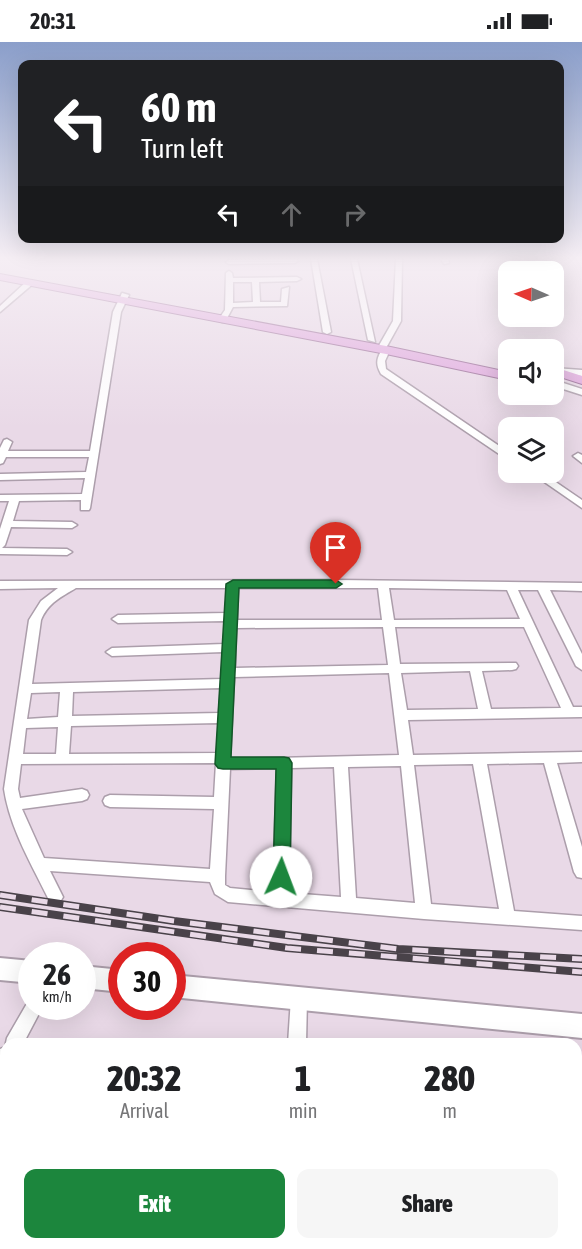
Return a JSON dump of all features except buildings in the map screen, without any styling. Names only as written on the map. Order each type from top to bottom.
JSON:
[{"type":"highway","points":[[238,315],[381,345],[498,360]]},
{"type":"highway","points":[[239,315],[327,332],[498,374]]},
{"type":"highway","points":[[564,374],[582,380]]},
{"type":"highway","points":[[564,384],[582,387]]},
{"type":"main road","points":[[0,969],[18,971]]},
{"type":"main road","points":[[186,987],[582,1026]]},
{"type":"street","points":[[0,498],[86,503],[116,315]]},
{"type":"street","points":[[324,315],[327,332]]},
{"type":"street","points":[[372,315],[381,345],[380,359],[384,372],[498,449]]},
{"type":"street","points":[[381,345],[396,321],[396,315]]},
{"type":"street","points":[[564,372],[582,373]]},
{"type":"street","points":[[564,386],[582,392]]},
{"type":"street","points":[[7,442],[1,458],[94,454]]},
{"type":"street","points":[[0,477],[90,475]]},
{"type":"street","points":[[550,483],[582,505]]},
{"type":"street","points":[[0,545],[15,498]]},
{"type":"street","points":[[7,524],[72,525]]},
{"type":"street","points":[[0,550],[67,552]]},
{"type":"street","points":[[233,584],[217,876],[217,886],[220,892],[228,895],[349,903],[424,912],[582,923]]},
{"type":"street","points":[[0,585],[233,584],[582,587]]},
{"type":"street","points":[[55,897],[13,805],[11,789],[35,620],[39,607],[48,598],[75,585]]},
{"type":"street","points":[[383,585],[407,761],[424,912]]},
{"type":"street","points":[[401,715],[575,712],[511,586]]},
{"type":"street","points":[[543,586],[582,666]]},
{"type":"street","points":[[118,619],[528,623]]},
{"type":"street","points":[[112,651],[229,648]]},
{"type":"street","points":[[25,689],[394,669],[512,666]]},
{"type":"street","points":[[475,667],[486,714]]},
{"type":"street","points":[[62,759],[67,688]]},
{"type":"street","points":[[20,723],[226,718]]},
{"type":"street","points":[[15,759],[284,763],[582,757]]},
{"type":"street","points":[[549,758],[582,872]]},
{"type":"street","points":[[479,759],[508,918]]},
{"type":"street","points":[[341,762],[349,903]]},
{"type":"street","points":[[281,899],[284,763]]},
{"type":"street","points":[[13,805],[82,795]]},
{"type":"street","points":[[110,801],[221,803]]},
{"type":"street","points":[[41,864],[217,876]]},
{"type":"street","points":[[297,1038],[299,998]]},
{"type":"street","points":[[16,1038],[27,1020]]},
{"type":"railway","points":[[0,895],[174,921],[398,949],[582,959]]},
{"type":"railway","points":[[0,907],[287,948],[582,972]]},
{"type":"route","points":[[281,877],[284,763],[223,764],[233,584],[336,584]]}]
